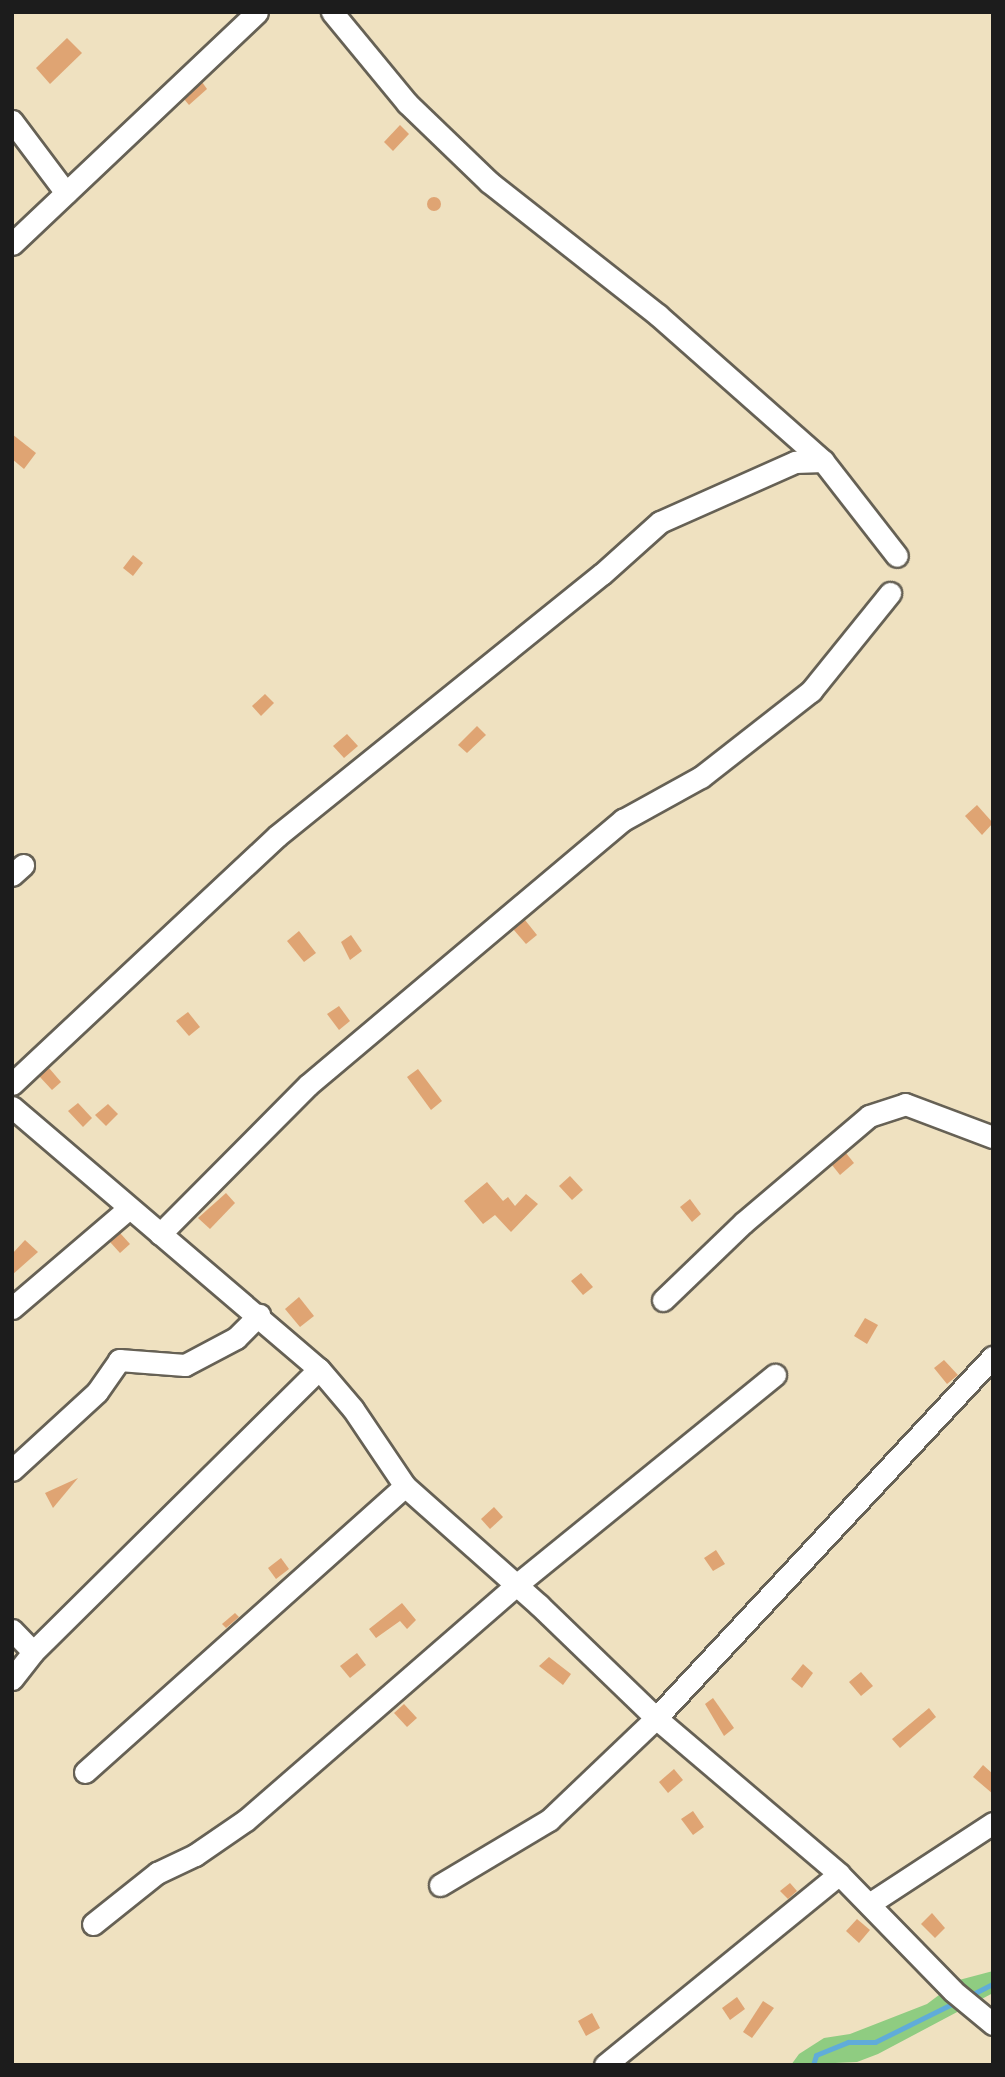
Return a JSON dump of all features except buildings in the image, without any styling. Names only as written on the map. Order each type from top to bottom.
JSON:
[{"type":"street","points":[[12,244],[257,12]]},
{"type":"street","points":[[332,12],[407,103],[489,182],[658,315],[823,461],[897,556]]},
{"type":"street","points":[[12,121],[66,193]]},
{"type":"street","points":[[12,1084],[277,836],[602,574],[660,522],[794,462],[823,461]]},
{"type":"street","points":[[160,1234],[308,1085],[623,820],[701,777],[811,691],[890,593]]},
{"type":"street","points":[[663,1300],[743,1223],[869,1116],[905,1104],[993,1137]]},
{"type":"street","points":[[12,1107],[160,1234],[259,1314],[319,1369],[353,1409],[405,1486],[656,1718],[839,1874],[962,1999],[993,2024]]},
{"type":"street","points":[[12,1308],[129,1208]]},
{"type":"street","points":[[12,1470],[97,1392],[118,1360],[185,1365],[236,1338],[259,1314]]},
{"type":"street","points":[[440,1885],[549,1820],[656,1718],[993,1357]]},
{"type":"street","points":[[12,1679],[33,1652],[319,1369]]},
{"type":"street","points":[[93,1924],[157,1872],[195,1855],[246,1820],[515,1586],[775,1375]]},
{"type":"street","points":[[85,1772],[405,1486]]},
{"type":"street","points":[[12,1630],[33,1652]]},
{"type":"street","points":[[869,1904],[993,1823]]},
{"type":"street","points":[[605,2065],[839,1874]]},
{"type":"green space","points":[[993,1971],[993,1993],[878,2054],[857,2062],[791,2065],[799,2054],[824,2038],[850,2034],[927,2004],[959,1980]]},
{"type":"waterway","points":[[967,1997],[993,1984]]},
{"type":"waterway","points":[[813,2065],[816,2055],[848,2042],[875,2042],[958,2001]]}]
